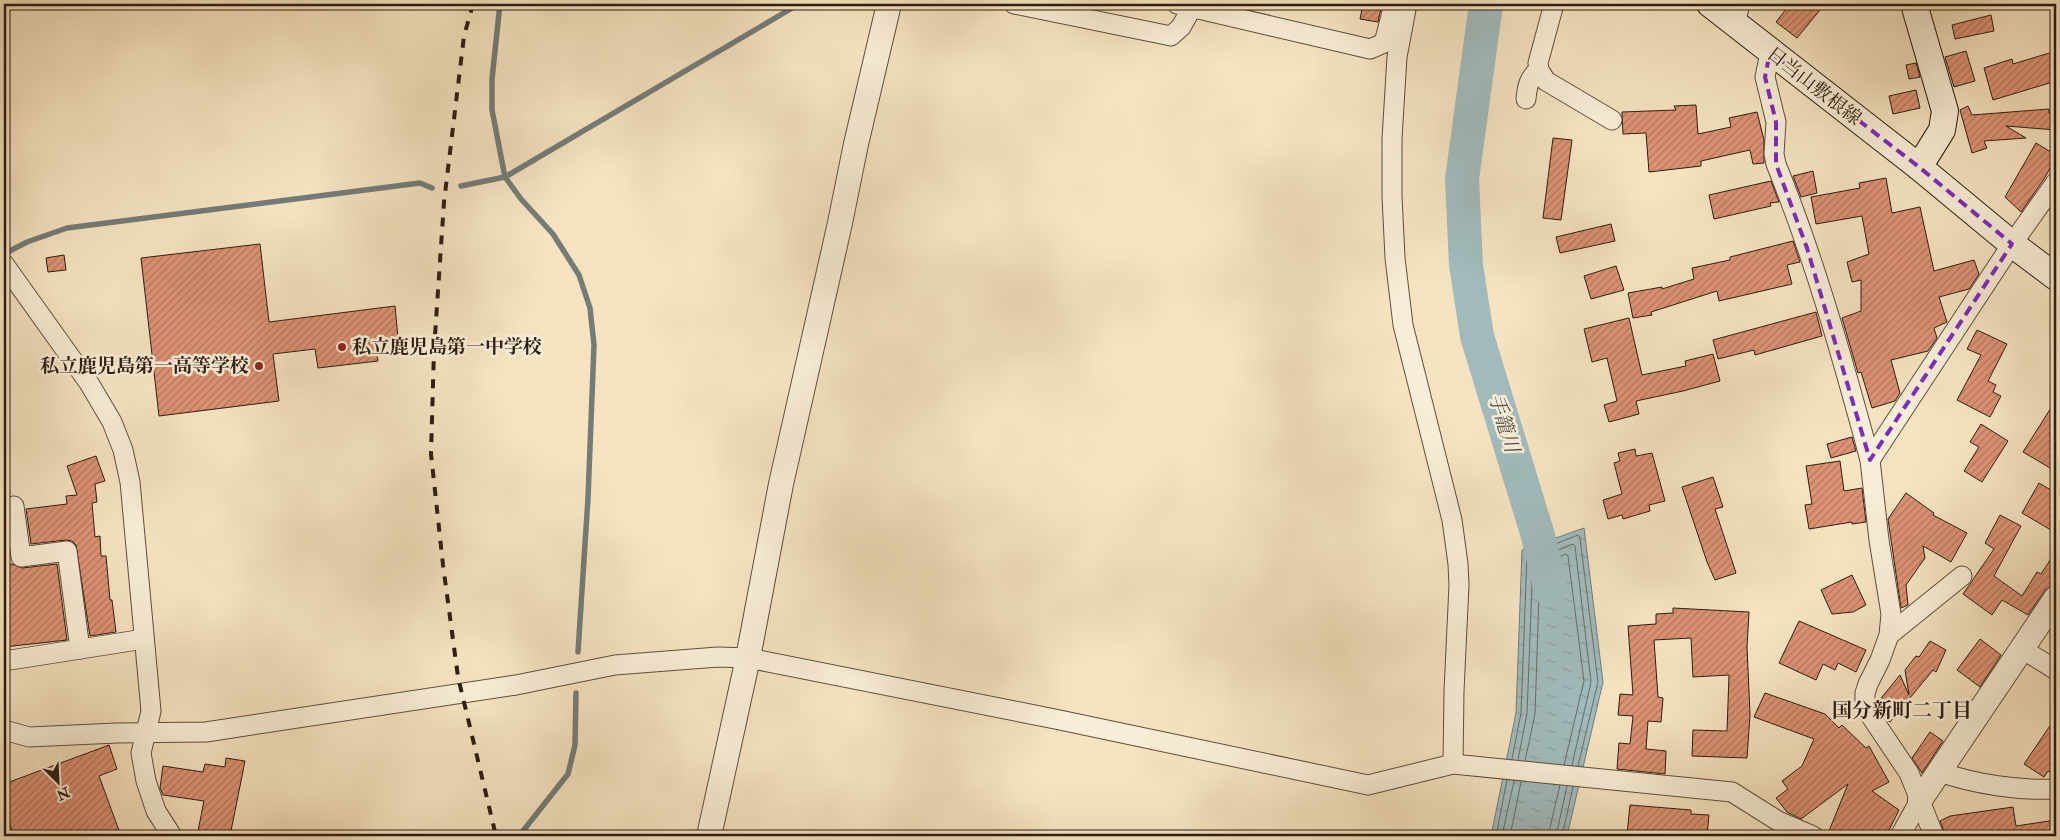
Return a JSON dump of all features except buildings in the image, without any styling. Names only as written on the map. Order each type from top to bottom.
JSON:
[{"type":"main road","name":"日当山敷根線","points":[[1710,4],[1737,14],[1770,52],[1919,167],[2012,244],[2056,277]]},
{"type":"main road","points":[[1914,4],[1945,111],[1942,130],[1919,167]]},
{"type":"street","points":[[709,836],[748,658],[781,484],[889,4]]},
{"type":"street","points":[[1014,4],[1171,36],[1181,27],[1188,5],[1370,49],[1384,43],[1394,4]]},
{"type":"street","points":[[1407,4],[1397,57],[1392,139],[1395,258],[1403,325],[1452,520],[1459,585],[1454,691],[1458,765]]},
{"type":"street","points":[[1554,4],[1538,63],[1540,70],[1546,81],[1612,120]]},
{"type":"street","points":[[1770,52],[1765,77],[1776,122],[1774,154],[1776,164],[1810,257],[1841,355],[1870,460],[1879,540],[1891,614],[1889,635],[1880,660],[1868,684],[1865,700],[1868,712],[1909,773],[1934,836]]},
{"type":"street","points":[[1526,99],[1530,80],[1533,74],[1540,70]]},
{"type":"street","points":[[1870,460],[2012,244],[2056,182]]},
{"type":"street","points":[[8,274],[89,383],[112,422],[122,450],[130,482],[151,711],[141,753],[146,781],[156,811],[172,836]]},
{"type":"street","points":[[14,506],[21,557],[67,551],[80,649]]},
{"type":"street","points":[[1889,635],[1962,576]]},
{"type":"street","points":[[1900,836],[1920,800],[2056,598]]},
{"type":"street","points":[[4,661],[144,639]]},
{"type":"street","points":[[2022,649],[2056,670]]},
{"type":"street","points":[[4,730],[28,737],[147,732],[206,732],[516,685],[615,665],[718,657],[748,658],[1055,718],[1368,785],[1458,765],[1732,792],[1778,821],[1813,836]]},
{"type":"street","points":[[1940,772],[1962,780],[2056,789]]},
{"type":"highlighted area","points":[[1770,52],[1919,167],[2012,244],[1870,460],[1807,248],[1776,164],[1776,122],[1765,77]]},
{"type":"water","points":[[1584,528],[1603,682],[1567,836],[1491,836],[1516,713],[1522,550]]},
{"type":"waterway","points":[[500,4],[492,79],[492,110],[505,177],[521,199],[553,234],[579,275],[590,308],[594,345],[588,498],[578,652]]},
{"type":"waterway","points":[[461,186],[505,177],[799,4]]},
{"type":"waterway","name":"手籠川","points":[[1486,4],[1462,179],[1466,265],[1477,336],[1538,536],[1551,590]]},
{"type":"waterway","points":[[4,254],[27,242],[67,228],[420,183],[432,188]]},
{"type":"waterway","points":[[519,836],[568,774],[575,745],[576,693]]},
{"type":"railway","points":[[473,4],[464,36],[444,202],[434,350],[431,454],[458,677],[496,836]]},
{"type":"place","name":"私立鹿児島第一中学校","points":[[342,347]]},
{"type":"place","name":"私立鹿児島第一高等学校","points":[[259,366]]},
{"type":"district","name":"国分新町二丁目","points":[[1902,710]]}]
